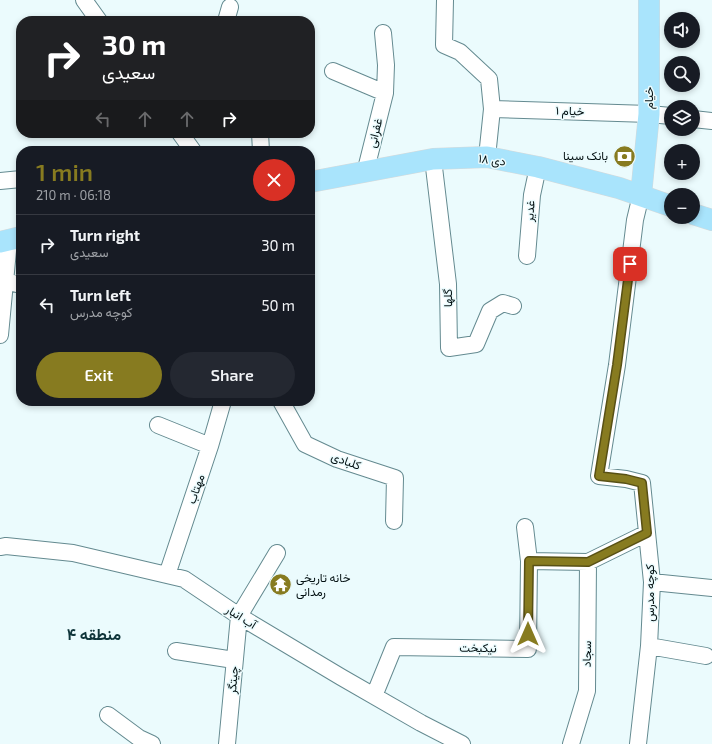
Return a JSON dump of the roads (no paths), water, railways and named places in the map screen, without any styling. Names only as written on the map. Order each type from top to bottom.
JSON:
[{"type":"main road","name":"خیام","points":[[641,195],[649,114],[649,0]]},
{"type":"main road","name":"۱۸ دی","points":[[315,181],[433,159],[487,157],[538,167],[641,195],[664,203]]},
{"type":"main road","points":[[700,216],[712,220]]},
{"type":"street","points":[[84,0],[95,16]]},
{"type":"street","points":[[445,0],[444,45],[460,52],[489,79],[492,109],[487,157]]},
{"type":"street","name":"غفرانی","points":[[365,173],[385,93],[386,65],[383,33]]},
{"type":"street","points":[[332,71],[385,93]]},
{"type":"street","name":"خیام ۱","points":[[492,109],[664,115]]},
{"type":"street","points":[[700,120],[712,121]]},
{"type":"street","name":"گلها","points":[[433,159],[448,284],[449,348],[476,344],[490,311],[504,303],[513,306]]},
{"type":"street","name":"غدیر","points":[[527,256],[532,195],[538,167]]},
{"type":"street","points":[[0,181],[16,179]]},
{"type":"street","name":"کوچه مدرس","points":[[638,744],[649,646],[652,582],[642,483],[626,479],[599,476],[617,365],[635,220],[641,195]]},
{"type":"street","points":[[0,334],[10,240]]},
{"type":"street","points":[[5,281],[16,284]]},
{"type":"street","name":"مهتاب","points":[[167,575],[210,446],[222,406]]},
{"type":"street","name":"کلبادی","points":[[285,406],[305,444],[337,459],[395,478],[394,521]]},
{"type":"street","points":[[158,425],[210,446]]},
{"type":"street","points":[[525,527],[529,561],[588,562],[647,533]]},
{"type":"street","name":"آب انبار","points":[[0,548],[6,546],[73,554],[184,579],[239,616],[374,696],[462,744]]},
{"type":"street","points":[[239,616],[277,553]]},
{"type":"street","name":"نیکبخت","points":[[374,696],[394,647],[528,649],[529,561]]},
{"type":"street","name":"سجاد","points":[[571,744],[587,691],[588,562]]},
{"type":"street","points":[[652,582],[712,588]]},
{"type":"street","name":"چیتگر","points":[[227,744],[239,616]]},
{"type":"street","points":[[649,646],[706,656]]},
{"type":"street","points":[[176,650],[234,660]]},
{"type":"street","points":[[108,715],[139,738],[152,744]]},
{"type":"place","name":"بانک سینا","points":[[624,156]]},
{"type":"place","name":"خانه تاریخی رمدانی","points":[[280,585]]},
{"type":"district","name":"منطقه ۴","points":[[94,634]]}]
